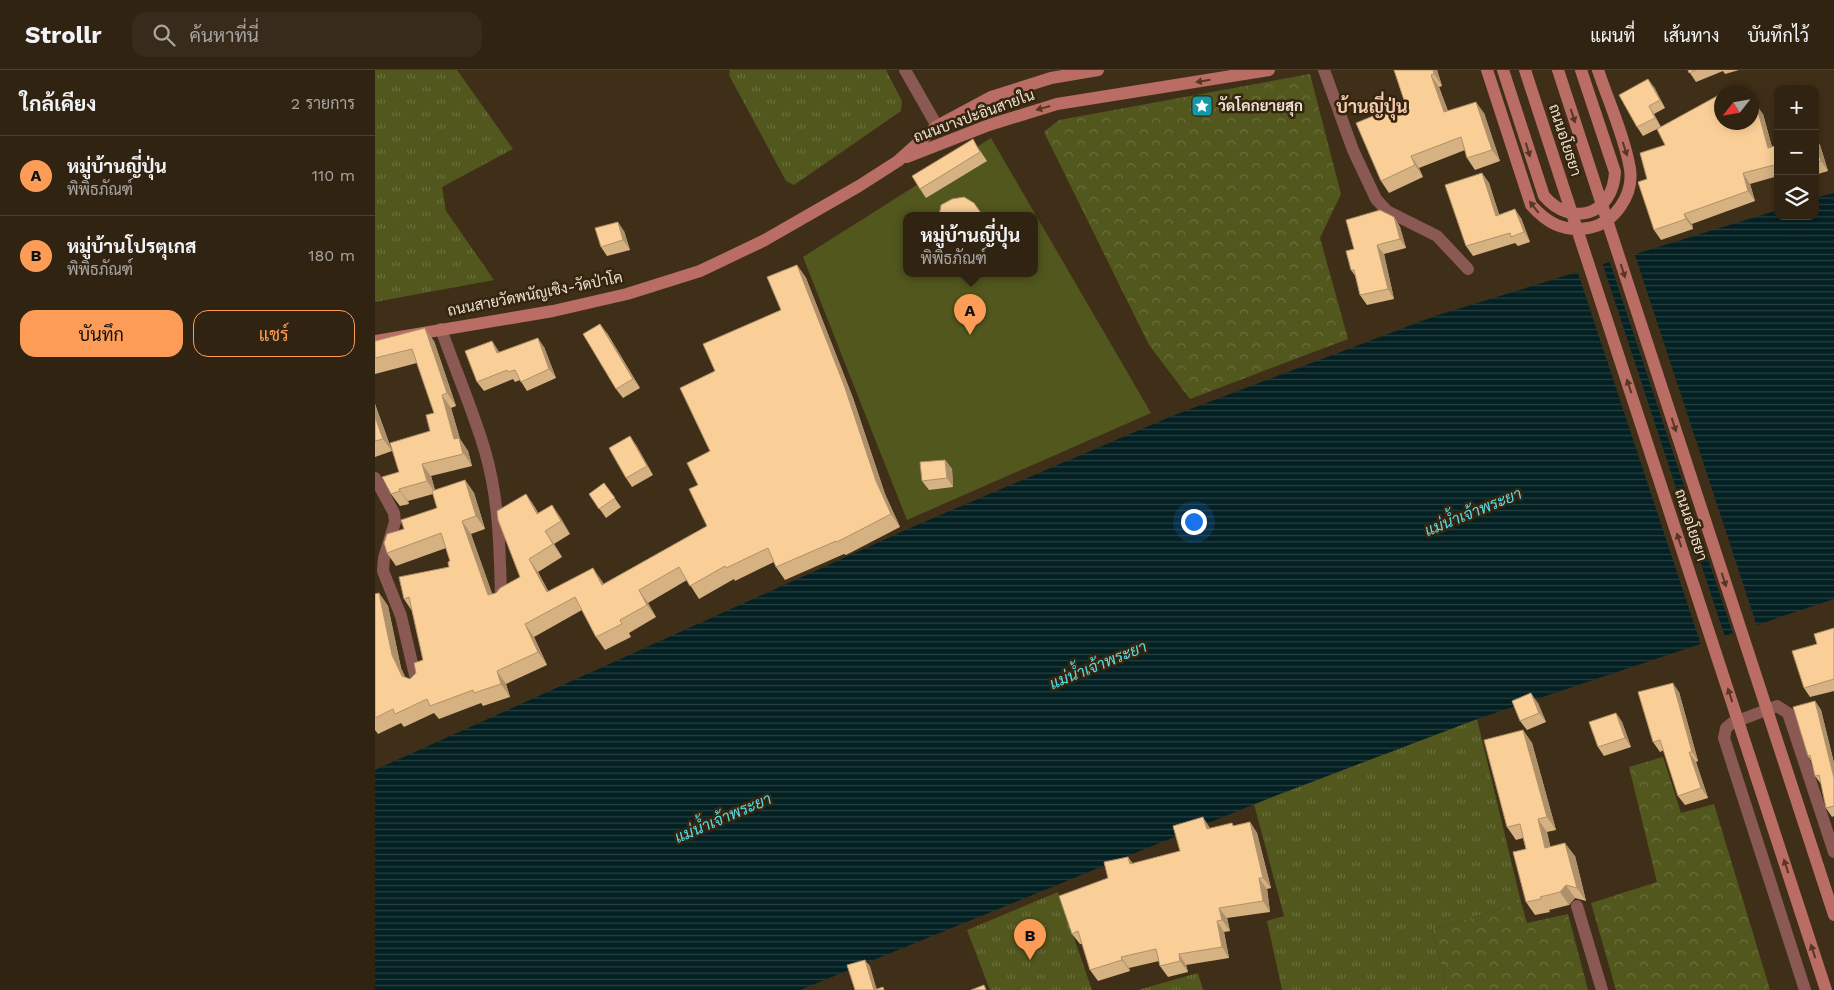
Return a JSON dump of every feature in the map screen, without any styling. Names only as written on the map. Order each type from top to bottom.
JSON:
[{"type":"main road","name":"ถนนบางปะอินสายใน","points":[[898,161],[937,126],[991,97],[1051,78],[1098,70]]},
{"type":"main road","name":"ถนนบางปะอินสายใน","points":[[806,216],[898,161],[989,125],[1057,104],[1269,70]]},
{"type":"main road","points":[[1487,70],[1531,205],[1543,218],[1559,227],[1576,230],[1594,227],[1610,219],[1622,205],[1629,188],[1631,170],[1598,70]]},
{"type":"main road","points":[[1503,70],[1544,196],[1558,209],[1576,214],[1589,213],[1606,200],[1614,185],[1615,172],[1581,70]]},
{"type":"main road","name":"ถนนอโยธยา","points":[[1525,70],[1826,990]]},
{"type":"main road","name":"ถนนอโยธยา","points":[[1558,70],[1832,909]]},
{"type":"main road","name":"ถนนสายวัดพนัญเชิง-วัดป่าโค","points":[[375,340],[553,311],[627,294],[700,271],[763,241],[806,216]]},
{"type":"street","points":[[905,70],[937,126]]},
{"type":"street","points":[[1324,70],[1353,150],[1376,199],[1387,211],[1437,236],[1468,269]]},
{"type":"street","points":[[441,329],[485,450],[492,481],[500,536],[501,599]]},
{"type":"street","points":[[375,478],[394,513],[395,522],[384,558],[383,570],[401,616],[417,684]]},
{"type":"street","points":[[1805,990],[1723,738],[1726,728],[1732,723],[1777,706],[1787,713],[1834,852]]},
{"type":"street","points":[[1577,906],[1602,990]]},
{"type":"green space","points":[[375,70],[457,70],[513,149],[442,187],[446,211],[494,280],[375,302]]},
{"type":"green space","points":[[730,70],[886,70],[902,101],[901,111],[794,185],[786,181],[729,75]]},
{"type":"green space","points":[[1310,74],[1341,194],[1320,238],[1348,339],[1190,399],[1149,345],[1044,132],[1059,120]]},
{"type":"green space","points":[[991,138],[1034,212],[903,212],[903,277],[1038,277],[1038,219],[1151,413],[907,520],[803,257]]},
{"type":"green space","points":[[1477,719],[1521,902],[1432,930],[1448,990],[1282,990],[1267,921],[1284,916],[1254,804]]},
{"type":"green space","points":[[1663,757],[1681,813],[1714,804],[1770,990],[1616,990],[1591,903],[1657,882],[1629,767]]},
{"type":"green space","points":[[1058,892],[1092,990],[990,990],[967,930]]},
{"type":"green space","points":[[1521,902],[1527,923],[1568,914],[1588,990],[1448,990],[1432,930]]},
{"type":"green space","points":[[1198,973],[1203,990],[1138,990],[1194,974]]},
{"type":"water","name":"แม่น้ำเจ้าพระยา","points":[[1834,193],[1834,599],[1477,719],[1277,795],[800,990],[375,990],[375,770],[910,528],[1172,416],[1435,316],[1774,211],[1774,220],[1819,220],[1819,197]]},
{"type":"pier","points":[[1634,252],[1757,626],[1733,634],[1609,260]]},
{"type":"pier","points":[[1602,262],[1725,637],[1701,645],[1577,270]]},
{"type":"building","points":[[1394,70],[1433,70],[1434,74],[1431,75],[1444,112],[1476,102],[1492,150],[1467,158],[1461,137],[1411,156],[1415,165],[1381,181],[1356,123],[1405,103]]},
{"type":"building","points":[[1648,79],[1660,100],[1649,106],[1655,118],[1637,127],[1619,95]]},
{"type":"building","points":[[1714,98],[1714,130],[1759,130],[1759,115],[1768,148],[1774,146],[1774,165],[1743,173],[1748,191],[1684,214],[1686,219],[1654,230],[1638,182],[1647,179],[1640,153],[1665,145],[1657,129]]},
{"type":"building","points":[[973,139],[980,152],[920,189],[912,176]]},
{"type":"building","points":[[1482,173],[1496,216],[1515,209],[1524,232],[1511,237],[1510,233],[1466,246],[1445,185]]},
{"type":"building","points":[[964,197],[974,203],[980,212],[940,212],[941,205],[952,199]]},
{"type":"building","points":[[1380,210],[1394,217],[1400,239],[1377,245],[1388,289],[1360,295],[1354,270],[1351,270],[1346,251],[1354,249],[1346,220]]},
{"type":"building","points":[[618,222],[623,240],[601,247],[595,228]]},
{"type":"building","points":[[797,265],[844,385],[876,481],[891,514],[837,542],[776,567],[768,548],[726,568],[725,566],[690,586],[679,567],[639,590],[647,605],[620,620],[622,624],[596,637],[575,597],[525,624],[538,652],[497,671],[501,684],[474,693],[473,690],[430,706],[427,699],[395,714],[393,709],[375,718],[375,594],[379,593],[392,655],[402,676],[410,679],[416,673],[414,663],[423,660],[409,597],[404,599],[399,577],[449,567],[448,562],[450,561],[441,533],[387,553],[384,543],[387,534],[404,529],[401,520],[437,508],[432,491],[465,480],[476,516],[462,521],[488,595],[496,593],[500,588],[520,577],[498,520],[497,511],[526,494],[537,514],[552,505],[561,521],[545,531],[553,544],[529,559],[547,592],[593,568],[602,585],[707,526],[689,489],[698,485],[687,463],[710,451],[680,388],[715,371],[703,344],[781,310],[767,277]]},
{"type":"building","points":[[600,324],[633,379],[616,389],[583,334]]},
{"type":"building","points":[[425,328],[447,393],[442,395],[454,439],[459,438],[463,454],[422,464],[427,481],[399,489],[400,491],[391,494],[382,477],[399,472],[390,443],[430,431],[426,415],[434,413],[412,349],[375,358],[375,341]]},
{"type":"building","points":[[538,338],[549,369],[521,382],[515,370],[508,372],[507,370],[477,382],[465,351],[492,341],[497,353]]},
{"type":"building","points":[[375,417],[383,439],[375,441]]},
{"type":"building","points":[[630,436],[647,466],[626,478],[609,448]]},
{"type":"building","points":[[945,460],[947,478],[922,481],[920,462]]},
{"type":"building","points":[[604,483],[615,498],[599,509],[589,494]]},
{"type":"building","points":[[1834,628],[1834,679],[1804,688],[1792,651],[1817,644],[1814,634]]},
{"type":"building","points":[[1673,683],[1692,752],[1689,752],[1701,788],[1678,796],[1660,740],[1653,742],[1638,692]]},
{"type":"building","points":[[1531,693],[1539,713],[1520,721],[1512,701]]},
{"type":"building","points":[[1815,701],[1834,778],[1834,806],[1826,808],[1819,775],[1815,776],[1810,755],[1808,756],[1793,707]]},
{"type":"building","points":[[1616,713],[1625,738],[1598,747],[1589,722]]},
{"type":"building","points":[[1523,730],[1547,817],[1538,819],[1545,848],[1565,843],[1577,888],[1566,885],[1560,892],[1526,902],[1513,852],[1526,849],[1520,824],[1507,827],[1484,740]]},
{"type":"building","points":[[1203,817],[1207,829],[1232,823],[1233,826],[1250,822],[1263,878],[1259,878],[1263,901],[1219,908],[1222,920],[1217,921],[1222,947],[1179,954],[1180,961],[1160,966],[1156,949],[1121,957],[1122,960],[1090,970],[1078,931],[1072,934],[1059,896],[1108,878],[1104,862],[1128,857],[1130,864],[1180,851],[1173,826]]},
{"type":"building","points":[[865,960],[874,990],[855,990],[847,965]]},
{"type":"building","points":[[984,985],[986,990],[971,990]]},
{"type":"place","name":"วัดโคกยายสุก","points":[[1202,106]]},
{"type":"place","name":"หมู่บ้านญี่ปุ่น","points":[[970,335]]},
{"type":"place","name":"หมู่บ้านโปรตุเกส","points":[[1030,960]]},
{"type":"district","name":"บ้านญี่ปุ่น","points":[[1372,106]]}]
